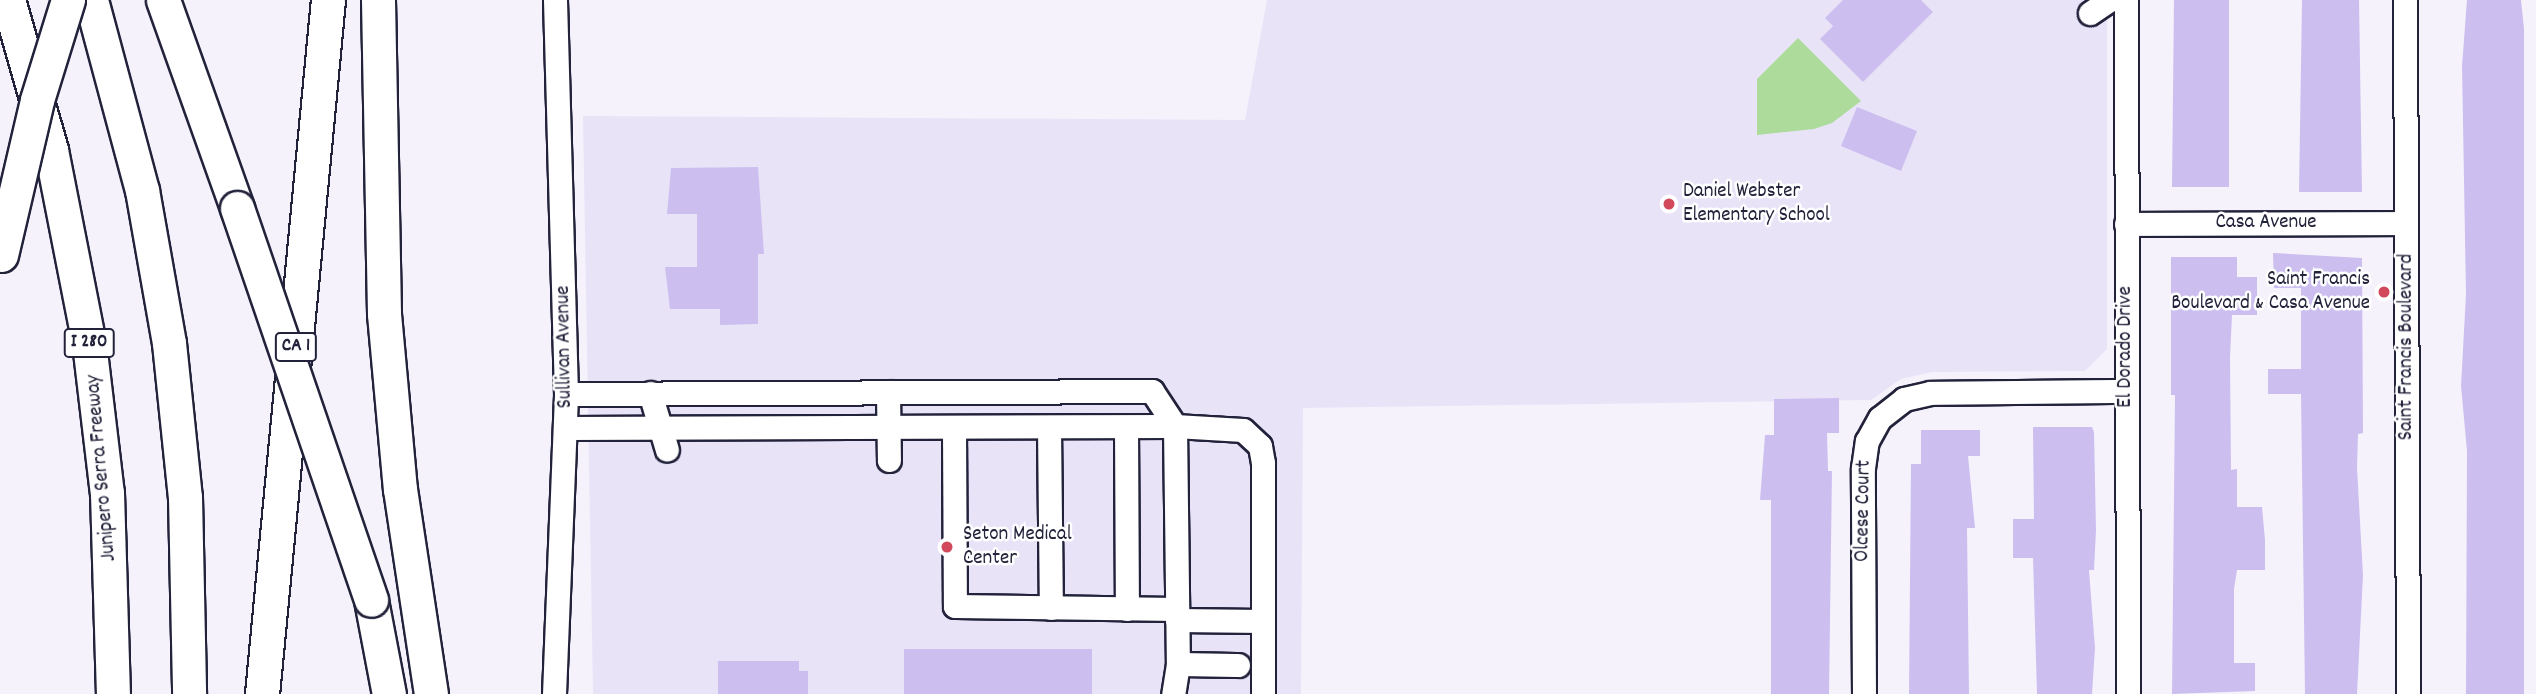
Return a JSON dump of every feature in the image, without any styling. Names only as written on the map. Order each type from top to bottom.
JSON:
[{"type":"highway","name":"Junipero Serra Freeway","points":[[8,0],[51,150],[89,344],[107,493],[113,694]]},
{"type":"highway","points":[[0,257],[37,100],[68,0]]},
{"type":"highway","points":[[91,0],[136,166],[169,343],[185,497],[189,694]]},
{"type":"highway","points":[[163,0],[371,600],[388,694]]},
{"type":"highway","name":"CA 1","points":[[262,694],[328,0]]},
{"type":"highway","points":[[378,0],[378,206],[385,326],[400,489],[430,694]]},
{"type":"street","name":"Sullivan Avenue","points":[[554,694],[566,428],[555,0]]},
{"type":"street","name":"El Dorado Drive","points":[[2126,0],[2128,694]]},
{"type":"street","name":"Saint Francis Boulevard","points":[[2406,0],[2408,694]]},
{"type":"street","name":"Casa Avenue","points":[[2126,224],[2406,223]]},
{"type":"street","points":[[1081,391],[1081,427]]},
{"type":"street","points":[[566,394],[1152,391],[1175,426],[1178,664],[1173,694]]},
{"type":"street","name":"Olcese Court","points":[[1864,694],[1863,468],[1867,441],[1880,418],[1904,399],[1930,393],[2126,391]]},
{"type":"street","points":[[742,392],[742,428]]},
{"type":"street","points":[[819,392],[819,428]]},
{"type":"street","points":[[888,392],[889,460]]},
{"type":"street","points":[[1019,392],[1019,427]]},
{"type":"street","points":[[650,393],[663,439]]},
{"type":"street","points":[[1049,427],[1051,608]]},
{"type":"street","points":[[1126,427],[1127,609]]},
{"type":"street","points":[[566,428],[663,439],[742,428],[1237,427],[1259,446],[1263,694]]},
{"type":"street","points":[[954,428],[955,606],[1127,609],[1263,621]]},
{"type":"street","points":[[1178,664],[1238,665]]},
{"type":"shaded area","points":[[1267,0],[2107,0],[2107,349],[2085,371],[1932,372],[1901,379],[1871,400],[1303,408],[1301,694],[593,694],[583,116],[1245,120]]},
{"type":"green space","points":[[1798,38],[1861,101],[1832,123],[1814,129],[1757,135],[1757,79]]},
{"type":"building","points":[[1843,0],[1921,0],[1933,12],[1863,82],[1820,39],[1833,26],[1825,18]]},
{"type":"building","points":[[2174,0],[2229,0],[2229,187],[2172,187]]},
{"type":"building","points":[[2302,0],[2359,0],[2362,192],[2299,192]]},
{"type":"building","points":[[2467,0],[2521,0],[2524,29],[2524,694],[2466,694],[2467,451],[2461,386],[2466,294],[2462,66]]},
{"type":"building","points":[[1857,107],[1917,131],[1901,171],[1841,146]]},
{"type":"building","points":[[758,167],[764,254],[758,254],[758,324],[720,325],[720,309],[670,309],[665,267],[697,267],[697,214],[667,214],[671,168]]},
{"type":"building","points":[[2273,253],[2362,258],[2363,433],[2358,434],[2357,468],[2363,575],[2357,694],[2305,694],[2301,394],[2268,394],[2268,369],[2301,369],[2301,288],[2274,288]]},
{"type":"building","points":[[2171,257],[2237,257],[2237,277],[2257,277],[2257,315],[2232,315],[2230,357],[2231,470],[2237,469],[2237,507],[2262,507],[2265,540],[2265,570],[2237,570],[2234,589],[2234,663],[2255,663],[2255,691],[2172,694],[2175,395],[2171,395]]},
{"type":"building","points":[[1839,398],[1839,433],[1827,433],[1828,471],[1832,471],[1829,694],[1771,694],[1771,500],[1760,500],[1765,435],[1774,435],[1774,399]]},
{"type":"building","points":[[2033,427],[2092,427],[2094,432],[2096,530],[2094,570],[2089,570],[2095,648],[2092,694],[2037,694],[2033,558],[2013,558],[2013,519],[2034,519]]},
{"type":"building","points":[[1921,430],[1980,430],[1980,456],[1968,456],[1975,528],[1967,528],[1969,694],[1909,694],[1911,464],[1921,464]]},
{"type":"building","points":[[904,649],[1092,649],[1092,694],[904,694]]},
{"type":"building","points":[[718,661],[799,661],[799,671],[808,671],[808,694],[718,694]]},
{"type":"place","name":"Daniel Webster Elementary School","points":[[1669,204]]},
{"type":"place","name":"Saint Francis Boulevard & Casa Avenue","points":[[2384,292]]},
{"type":"place","name":"Seton Medical Center","points":[[947,547]]}]
